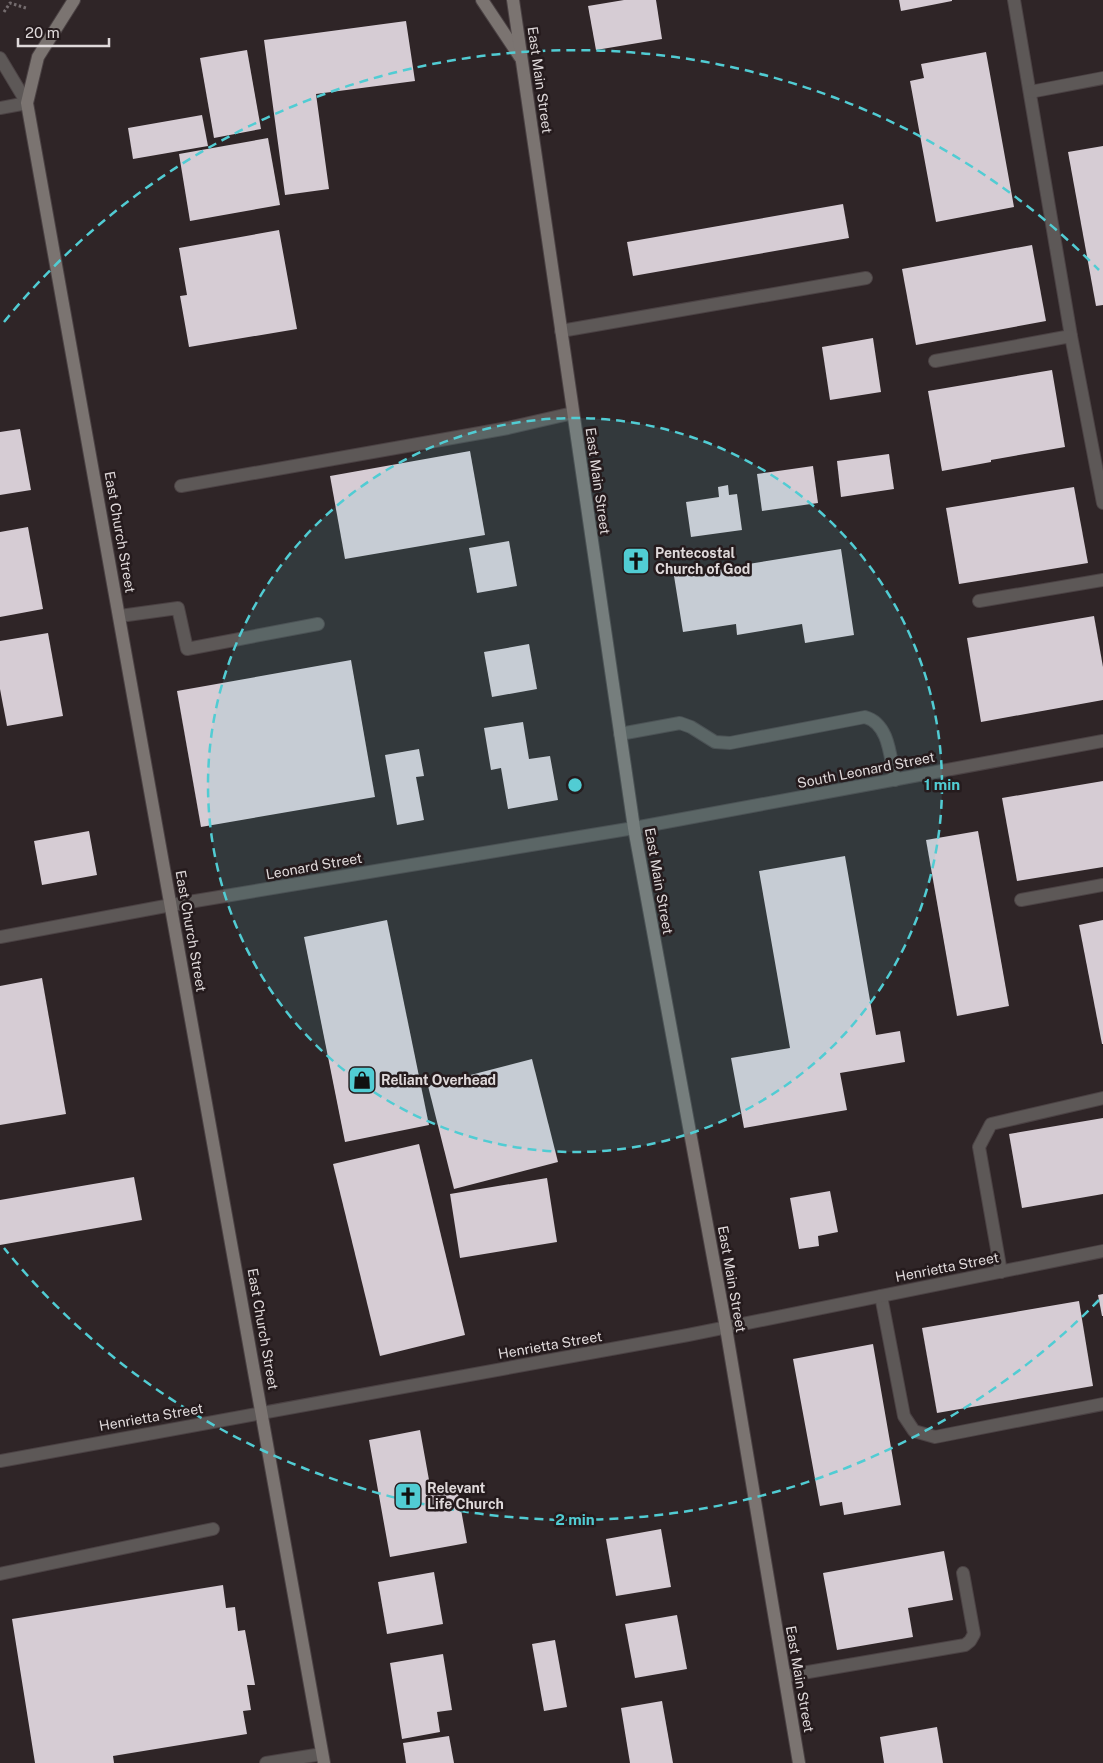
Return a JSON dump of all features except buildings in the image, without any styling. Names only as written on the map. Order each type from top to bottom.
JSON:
[{"type":"main road","points":[[28,104],[38,57],[74,0]]},
{"type":"main road","points":[[482,0],[522,59]]},
{"type":"main road","name":"East Main Street","points":[[513,0],[634,828],[726,1328],[799,1763]]},
{"type":"main road","name":"East Church Street","points":[[28,104],[323,1758]]},
{"type":"street","points":[[1014,0],[1071,336],[1103,503]]},
{"type":"street","points":[[0,58],[28,104],[0,108]]},
{"type":"street","points":[[1030,92],[1103,78]]},
{"type":"street","points":[[561,331],[866,278]]},
{"type":"street","points":[[935,360],[1071,336]]},
{"type":"street","points":[[181,486],[508,428],[573,413]]},
{"type":"street","points":[[979,601],[1103,580]]},
{"type":"street","points":[[120,616],[178,608],[187,649],[318,624]]},
{"type":"street","points":[[620,734],[680,723],[691,727],[715,742],[730,743],[865,717],[875,720],[884,733],[895,780]]},
{"type":"street","name":"South Leonard Street","points":[[634,828],[1103,741]]},
{"type":"street","name":"Leonard Street","points":[[0,937],[171,906],[634,828]]},
{"type":"street","points":[[1021,900],[1103,885]]},
{"type":"street","points":[[1001,1272],[979,1147],[991,1124],[1103,1098]]},
{"type":"street","name":"Henrietta Street","points":[[0,1460],[726,1328],[1103,1251]]},
{"type":"street","points":[[881,1296],[904,1416],[914,1431],[935,1438],[1103,1404]]},
{"type":"street","points":[[0,1574],[213,1529]]},
{"type":"street","points":[[785,1676],[965,1645],[974,1634],[964,1574]]},
{"type":"street","points":[[266,1763],[323,1758]]},
{"type":"path","points":[[4,12],[9,1],[26,8]]},
{"type":"place","name":"Pentecostal Church of God","points":[[636,561]]},
{"type":"place","name":"Reliant Overhead","points":[[362,1080]]},
{"type":"place","name":"Relevant Life Church","points":[[408,1496]]}]
